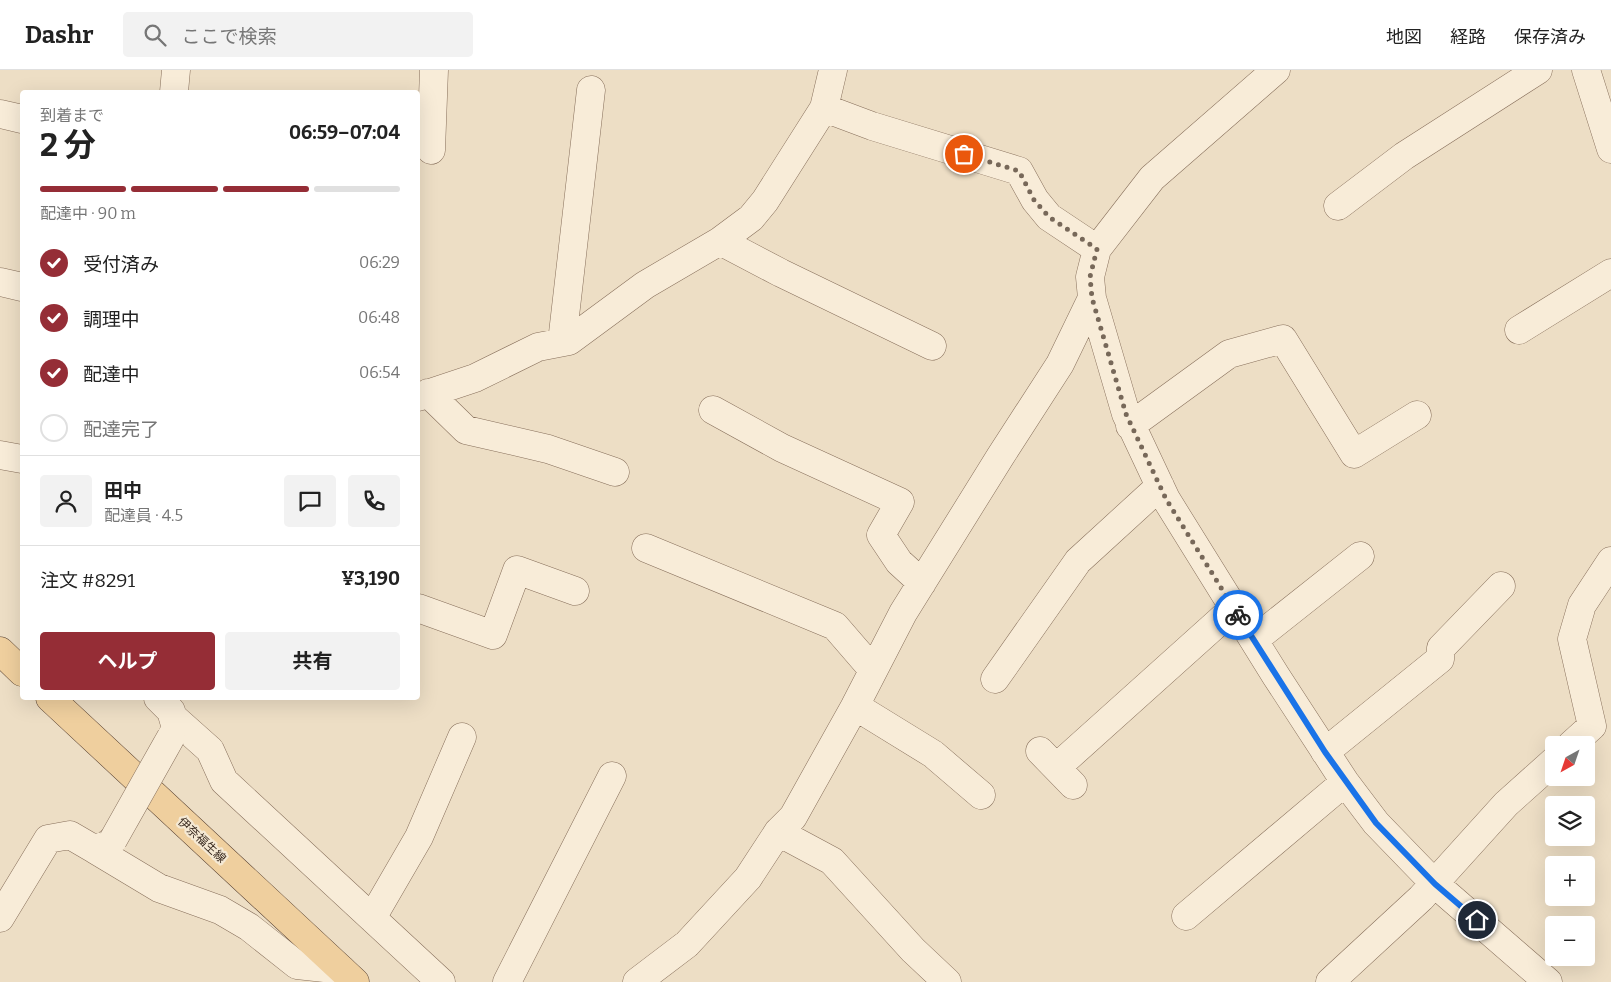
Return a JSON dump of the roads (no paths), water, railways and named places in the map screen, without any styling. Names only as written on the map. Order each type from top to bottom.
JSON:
[{"type":"main road","points":[[0,651],[20,670]]},
{"type":"main road","name":"伊奈福生線","points":[[52,700],[349,976]]},
{"type":"street","points":[[174,90],[176,70]]},
{"type":"street","points":[[432,150],[434,70]]},
{"type":"street","points":[[423,395],[475,378],[538,347],[569,341],[645,286],[720,241],[751,218],[765,201],[824,108],[833,70]]},
{"type":"street","points":[[1276,70],[1152,178],[1097,249],[1090,277],[1092,298],[1130,426],[1160,486],[1234,608],[1345,782],[1376,823],[1435,884],[1548,982]]},
{"type":"street","points":[[1338,206],[1404,156],[1538,70]]},
{"type":"street","points":[[1586,70],[1611,149]]},
{"type":"street","points":[[562,342],[591,90]]},
{"type":"street","points":[[824,108],[872,126],[1019,171],[1034,200],[1049,217],[1097,249]]},
{"type":"street","points":[[0,114],[20,119]]},
{"type":"street","points":[[720,241],[781,273],[932,346]]},
{"type":"street","points":[[1519,330],[1611,273]]},
{"type":"street","points":[[0,282],[20,286]]},
{"type":"street","points":[[638,982],[688,944],[748,878],[778,832],[793,817],[855,706],[903,613],[1060,364],[1092,298]]},
{"type":"street","points":[[1130,426],[1229,354],[1282,339],[1354,454],[1417,415]]},
{"type":"street","points":[[423,395],[466,430],[548,449],[615,472]]},
{"type":"street","points":[[713,410],[782,448],[900,502],[881,535],[899,562],[922,583]]},
{"type":"street","points":[[0,455],[20,459]]},
{"type":"street","points":[[994,678],[1078,561],[1160,486]]},
{"type":"street","points":[[646,548],[835,626],[873,670]]},
{"type":"street","points":[[1254,640],[1360,556]]},
{"type":"street","points":[[1581,736],[1592,726],[1572,639],[1582,605],[1611,561]]},
{"type":"street","points":[[420,609],[493,634],[517,570],[575,591]]},
{"type":"street","points":[[1325,752],[1440,659],[1441,648],[1501,586]]},
{"type":"street","points":[[1057,768],[1234,608]]},
{"type":"street","points":[[855,706],[933,754],[981,795]]},
{"type":"street","points":[[104,844],[167,717],[210,750],[224,781],[441,982]]},
{"type":"street","points":[[372,918],[419,837],[462,737]]},
{"type":"street","points":[[1330,982],[1435,884],[1506,804],[1545,769]]},
{"type":"street","points":[[507,982],[612,776]]},
{"type":"street","points":[[1186,916],[1345,782]]},
{"type":"street","points":[[778,832],[832,861],[913,950],[946,982]]},
{"type":"street","points":[[0,918],[48,839],[70,834],[104,844],[159,888],[220,910],[249,927],[297,965],[349,976]]}]
